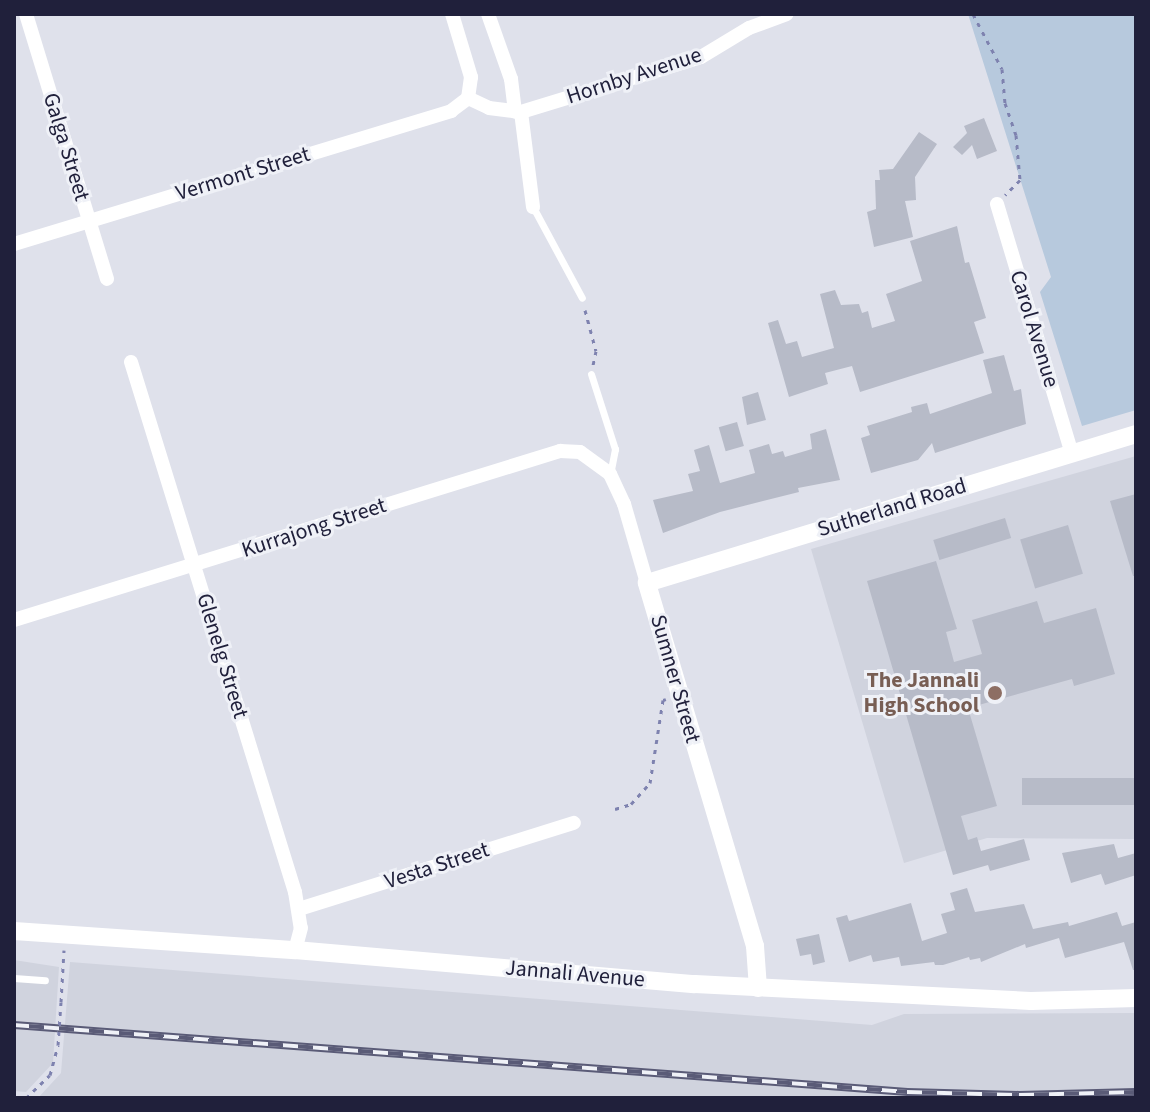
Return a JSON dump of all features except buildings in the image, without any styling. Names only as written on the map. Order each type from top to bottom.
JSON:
[{"type":"street","name":"Galga Street","points":[[26,14],[107,279]]},
{"type":"street","points":[[452,14],[471,77],[468,98],[489,108],[518,112]]},
{"type":"street","points":[[488,14],[511,79],[533,207]]},
{"type":"street","name":"Hornby Avenue","points":[[518,112],[701,57],[749,28],[787,14]]},
{"type":"street","name":"Vermont Street","points":[[14,244],[451,111],[468,98]]},
{"type":"street","name":"Carol Avenue","points":[[997,204],[1072,454]]},
{"type":"street","name":"Glenelg Street","points":[[131,362],[299,909],[301,928],[295,950]]},
{"type":"street","name":"Sutherland Road","points":[[647,583],[1136,434]]},
{"type":"street","name":"Kurrajong Street","points":[[14,620],[560,451],[580,452],[610,474]]},
{"type":"street","name":"Sumner Street","points":[[610,474],[618,489],[647,583],[755,946],[758,988]]},
{"type":"street","name":"Vesta Street","points":[[299,909],[574,823]]},
{"type":"street","name":"Jannali Avenue","points":[[14,931],[295,950],[758,988],[1031,1001],[1136,998]]},
{"type":"lane","points":[[533,207],[582,298]]},
{"type":"lane","name":"Sumner Street","points":[[591,374],[615,449],[610,474]]},
{"type":"lane","points":[[14,978],[45,980]]},
{"type":"path","points":[[973,14],[1002,69],[1005,103],[1016,135],[1020,180],[997,204]]},
{"type":"path","points":[[582,298],[596,351],[591,374]]},
{"type":"path","points":[[615,809],[631,804],[650,783],[663,700],[679,692]]},
{"type":"path","points":[[14,1097],[25,1098],[50,1075],[58,1045],[64,950]]},
{"type":"shaded area","points":[[968,14],[1136,14],[1136,410],[1082,426],[1040,292],[1051,277]]},
{"type":"shaded area","name":"The Jannali High School","points":[[1136,456],[1136,839],[987,838],[904,863],[811,549]]},
{"type":"shaded area","points":[[14,960],[59,967],[53,1063],[26,1092],[14,1091]]},
{"type":"shaded area","points":[[70,962],[872,1025],[904,1014],[1136,1013],[1136,1098],[38,1098],[61,1073]]},
{"type":"railway","points":[[14,1025],[907,1092],[1019,1095],[1136,1092]]},
{"type":"place","name":"The Jannali High School","points":[[995,693]]}]
